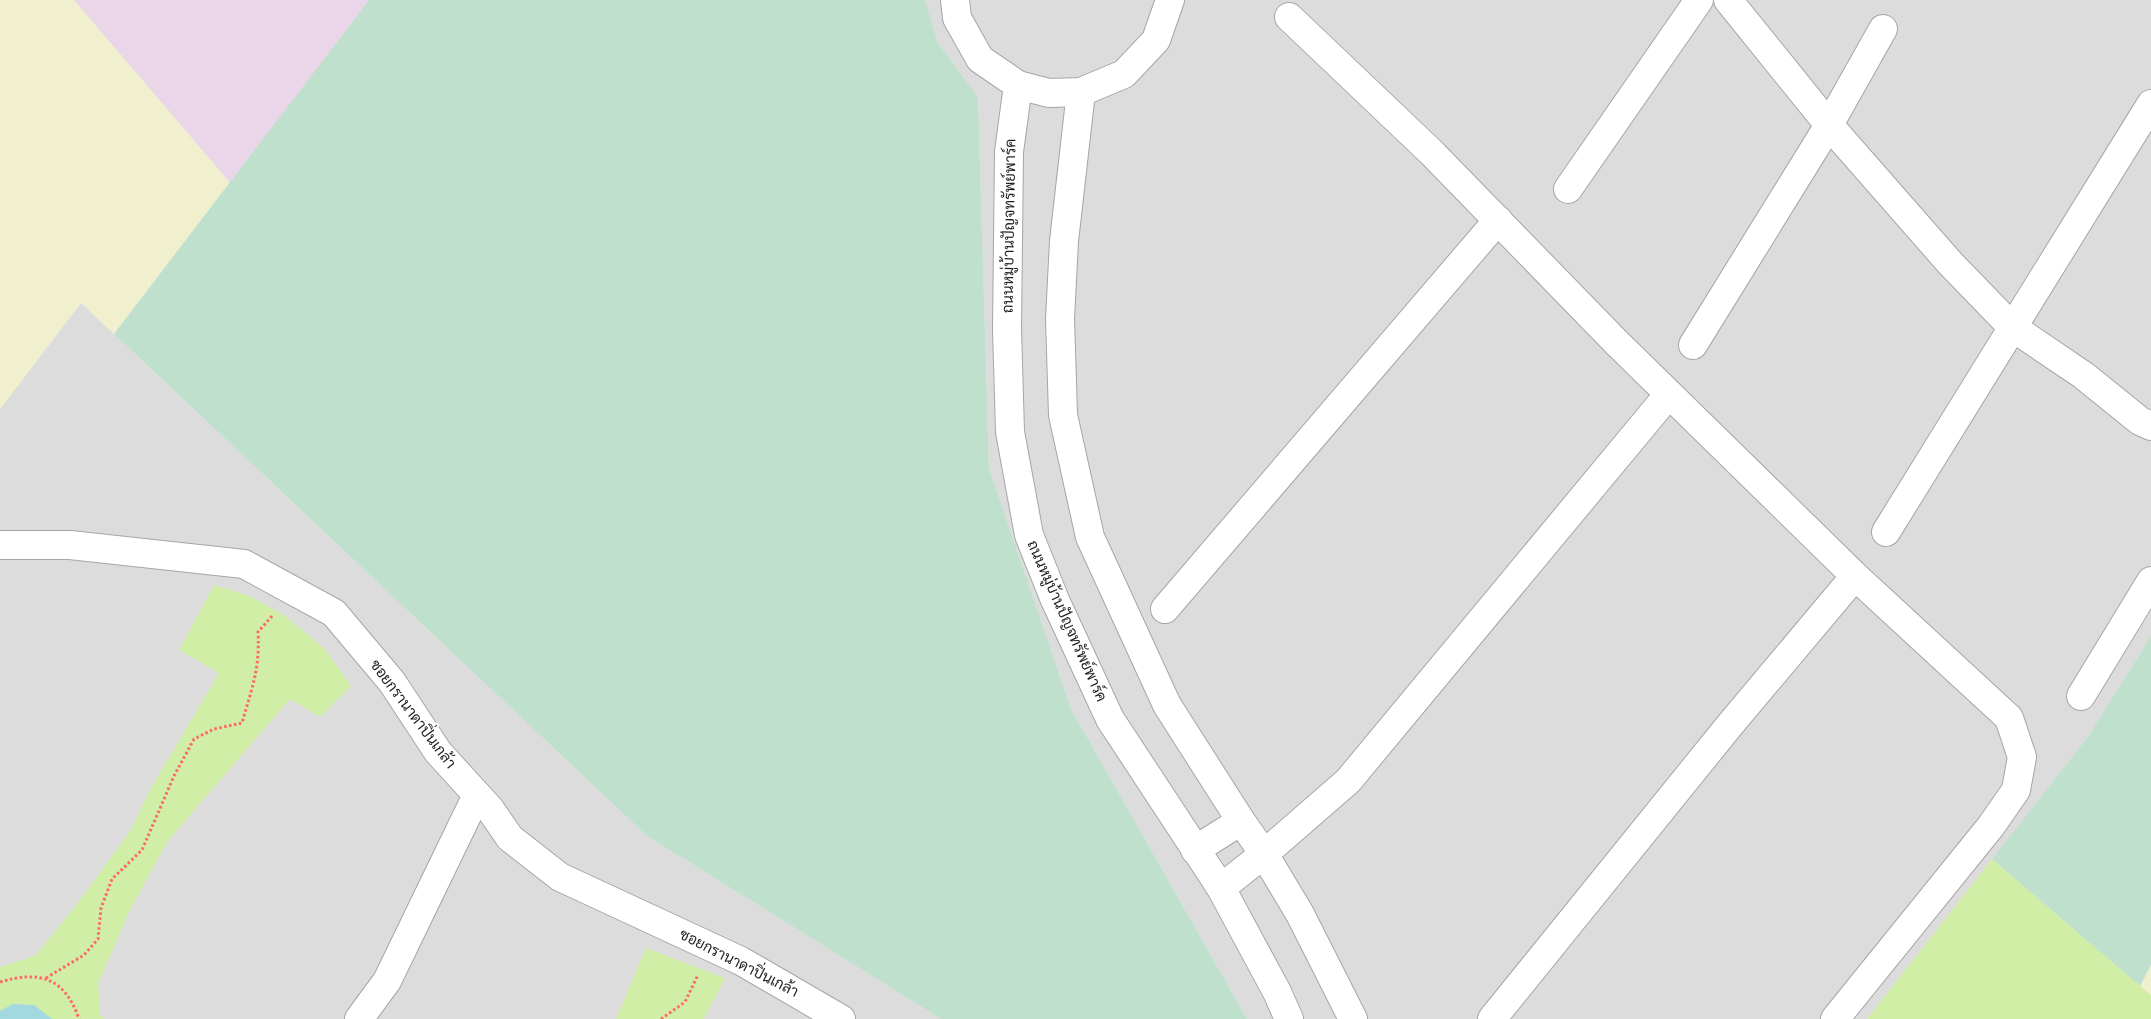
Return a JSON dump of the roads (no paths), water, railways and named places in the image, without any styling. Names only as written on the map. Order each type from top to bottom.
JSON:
[{"type":"street","points":[[955,0],[957,18],[980,58],[1018,85],[1049,93],[1081,92],[1124,74],[1156,40],[1170,0]]},
{"type":"street","points":[[1568,189],[1699,0]]},
{"type":"street","points":[[1728,0],[1829,125],[1950,263],[2012,327],[2083,375],[2140,421],[2151,426]]},
{"type":"street","points":[[1289,17],[1432,153],[1669,394],[1856,576],[2009,718],[2022,757],[2016,790],[1991,826],[1836,1019]]},
{"type":"street","points":[[1693,345],[1829,125],[1883,29]]},
{"type":"street","name":"ถนนหมู่บ้านปัญจทรัพย์พาร์ค","points":[[1018,85],[1009,152],[1007,329],[1010,432],[1030,535],[1055,600],[1110,719],[1221,888],[1277,992],[1289,1019]]},
{"type":"street","points":[[1081,92],[1064,242],[1061,300],[1063,415],[1090,538],[1129,626],[1167,704],[1264,854],[1300,914],[1353,1019]]},
{"type":"street","points":[[1886,532],[2151,104]]},
{"type":"street","points":[[1165,609],[1498,220]]},
{"type":"street","points":[[1221,888],[1264,854],[1348,781],[1669,394]]},
{"type":"street","name":"ซอยกรานาดาปิ่นเกล้า","points":[[0,545],[70,545],[244,564],[334,613],[392,682],[438,752],[490,809],[510,838],[560,877],[749,966],[841,1019]]},
{"type":"street","points":[[1492,1019],[1728,726],[1856,576]]},
{"type":"street","points":[[2081,696],[2151,581]]},
{"type":"street","points":[[359,1019],[387,981],[477,795]]},
{"type":"street","points":[[1195,850],[1241,821]]},
{"type":"water","points":[[13,1004],[34,1005],[52,1019],[0,1019],[0,1011]]}]
